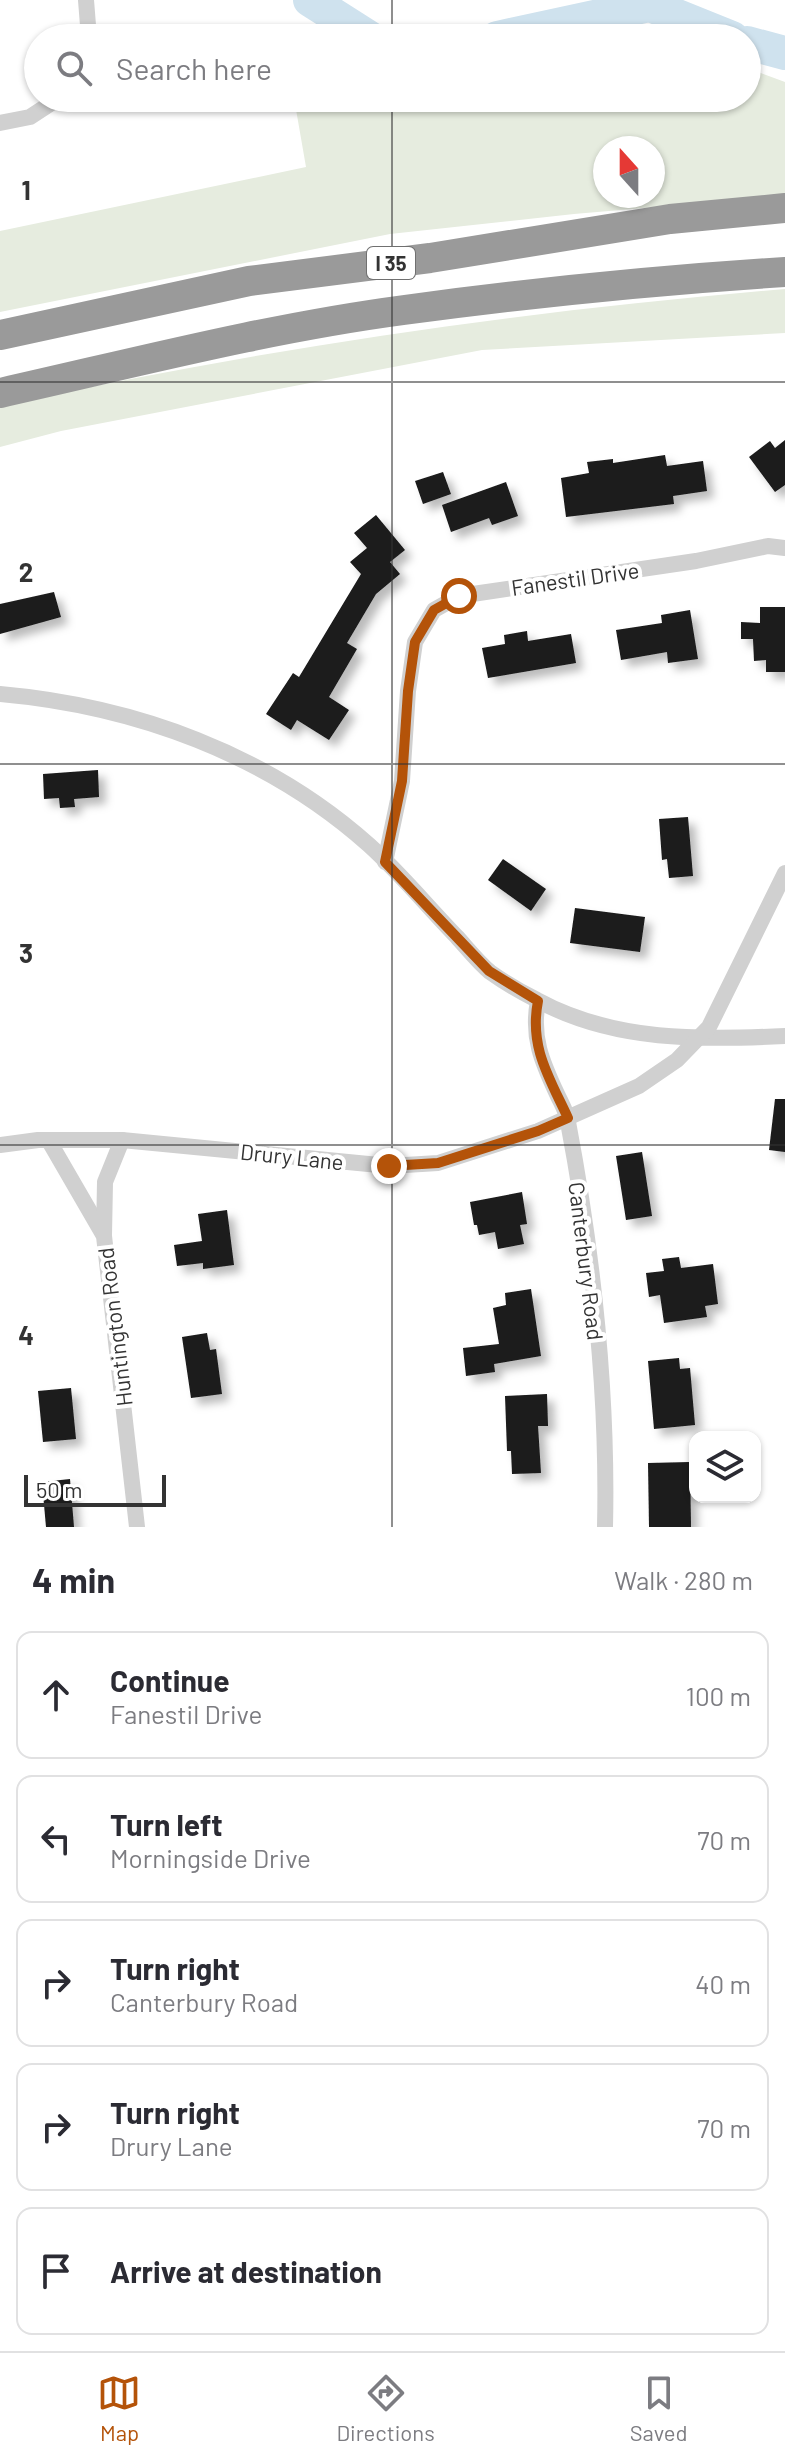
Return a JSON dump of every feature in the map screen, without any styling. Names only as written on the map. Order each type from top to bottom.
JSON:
[{"type":"highway","name":"I 35","points":[[0,335],[249,281],[430,258],[670,219],[785,208]]},
{"type":"highway","name":"I 35","points":[[0,393],[253,336],[403,310],[693,278],[785,272]]},
{"type":"street","points":[[86,0],[88,24]]},
{"type":"street","points":[[0,123],[30,117],[38,112]]},
{"type":"street","name":"Fanestil Drive","points":[[385,862],[402,781],[408,691],[415,642],[434,610],[459,596],[696,561],[768,546],[785,548]]},
{"type":"street","points":[[0,694],[55,699],[151,722],[250,762],[313,802],[369,845],[489,971],[538,1001],[595,1024],[646,1035],[698,1039],[785,1036]]},
{"type":"street","points":[[698,1039],[709,1027],[785,873]]},
{"type":"street","name":"Canterbury Road","points":[[538,1001],[534,1021],[539,1054],[568,1118],[597,1317],[606,1457],[605,1527]]},
{"type":"street","name":"Drury Lane","points":[[0,1145],[38,1140],[122,1140],[402,1165],[438,1163],[538,1131],[639,1086],[677,1060],[698,1039]]},
{"type":"street","points":[[104,1236],[105,1182],[122,1140]]},
{"type":"street","name":"Huntington Road","points":[[49,1141],[104,1236],[137,1527]]},
{"type":"shaded area","points":[[761,73],[785,82],[785,196],[665,206],[665,136],[593,136],[593,208],[644,208],[390,234],[0,312],[0,231],[306,167],[296,112],[761,112]]},
{"type":"shaded area","points":[[785,289],[785,333],[482,350],[61,431],[0,447],[0,406],[97,386],[391,334],[587,309]]},
{"type":"building","points":[[785,440],[785,485],[775,492],[749,457],[770,441],[775,448]]},
{"type":"building","points":[[665,455],[667,466],[703,461],[707,491],[673,496],[674,504],[566,517],[561,478],[589,473],[587,462],[613,459],[613,463]]},
{"type":"building","points":[[443,472],[451,494],[423,504],[415,481]]},
{"type":"building","points":[[506,482],[518,516],[492,525],[489,518],[451,532],[442,505]]},
{"type":"building","points":[[376,515],[405,550],[390,562],[400,574],[376,594],[347,643],[357,649],[329,697],[349,710],[329,740],[297,720],[291,730],[266,714],[293,673],[299,677],[361,574],[350,562],[367,548],[354,533]]},
{"type":"building","points":[[54,592],[61,617],[0,634],[0,604]]},
{"type":"building","points":[[760,607],[785,607],[785,672],[766,672],[766,660],[754,661],[753,639],[741,639],[741,622],[760,623]]},
{"type":"building","points":[[690,610],[698,659],[668,663],[667,652],[621,660],[616,630],[662,623],[661,615]]},
{"type":"building","points":[[527,631],[528,641],[571,634],[576,663],[488,678],[482,648],[505,644],[504,635]]},
{"type":"building","points":[[98,770],[99,797],[74,799],[75,807],[60,808],[59,798],[44,799],[43,774]]},
{"type":"building","points":[[688,817],[693,876],[669,878],[667,859],[662,860],[659,819]]},
{"type":"building","points":[[503,859],[546,889],[531,911],[488,880]]},
{"type":"building","points":[[575,908],[645,917],[640,952],[570,943]]},
{"type":"building","points":[[775,1099],[785,1099],[785,1152],[769,1150]]},
{"type":"building","points":[[642,1152],[652,1216],[626,1220],[616,1156]]},
{"type":"building","points":[[522,1192],[527,1224],[520,1225],[524,1244],[498,1249],[495,1232],[479,1235],[470,1202]]},
{"type":"building","points":[[227,1210],[234,1265],[203,1269],[203,1263],[177,1266],[174,1245],[202,1241],[198,1214]]},
{"type":"building","points":[[679,1257],[681,1268],[713,1264],[718,1304],[705,1306],[707,1317],[664,1323],[660,1295],[649,1297],[646,1273],[664,1271],[662,1259]]},
{"type":"building","points":[[531,1289],[541,1356],[494,1364],[495,1372],[466,1376],[463,1348],[499,1344],[493,1308],[506,1305],[505,1293]]},
{"type":"building","points":[[207,1333],[210,1350],[216,1349],[222,1394],[191,1398],[182,1337]]},
{"type":"building","points":[[679,1358],[680,1369],[690,1368],[695,1425],[654,1429],[648,1361]]},
{"type":"building","points":[[71,1388],[76,1439],[43,1442],[38,1391]]},
{"type":"building","points":[[547,1394],[548,1426],[538,1426],[541,1473],[512,1474],[511,1451],[507,1451],[505,1396]]},
{"type":"building","points":[[689,1462],[691,1527],[649,1527],[648,1463]]},
{"type":"building","points":[[70,1479],[74,1527],[46,1527],[42,1482]]},
{"type":"waterway","points":[[310,0],[348,24]]},
{"type":"waterway","points":[[562,24],[650,5],[697,24]]},
{"type":"waterway","points":[[761,47],[785,53]]},
{"type":"route","points":[[389,1166],[438,1163],[538,1131],[568,1118],[539,1054],[534,1021],[538,1001],[489,971],[385,862],[402,781],[408,691],[415,642],[434,610],[459,596]]}]
